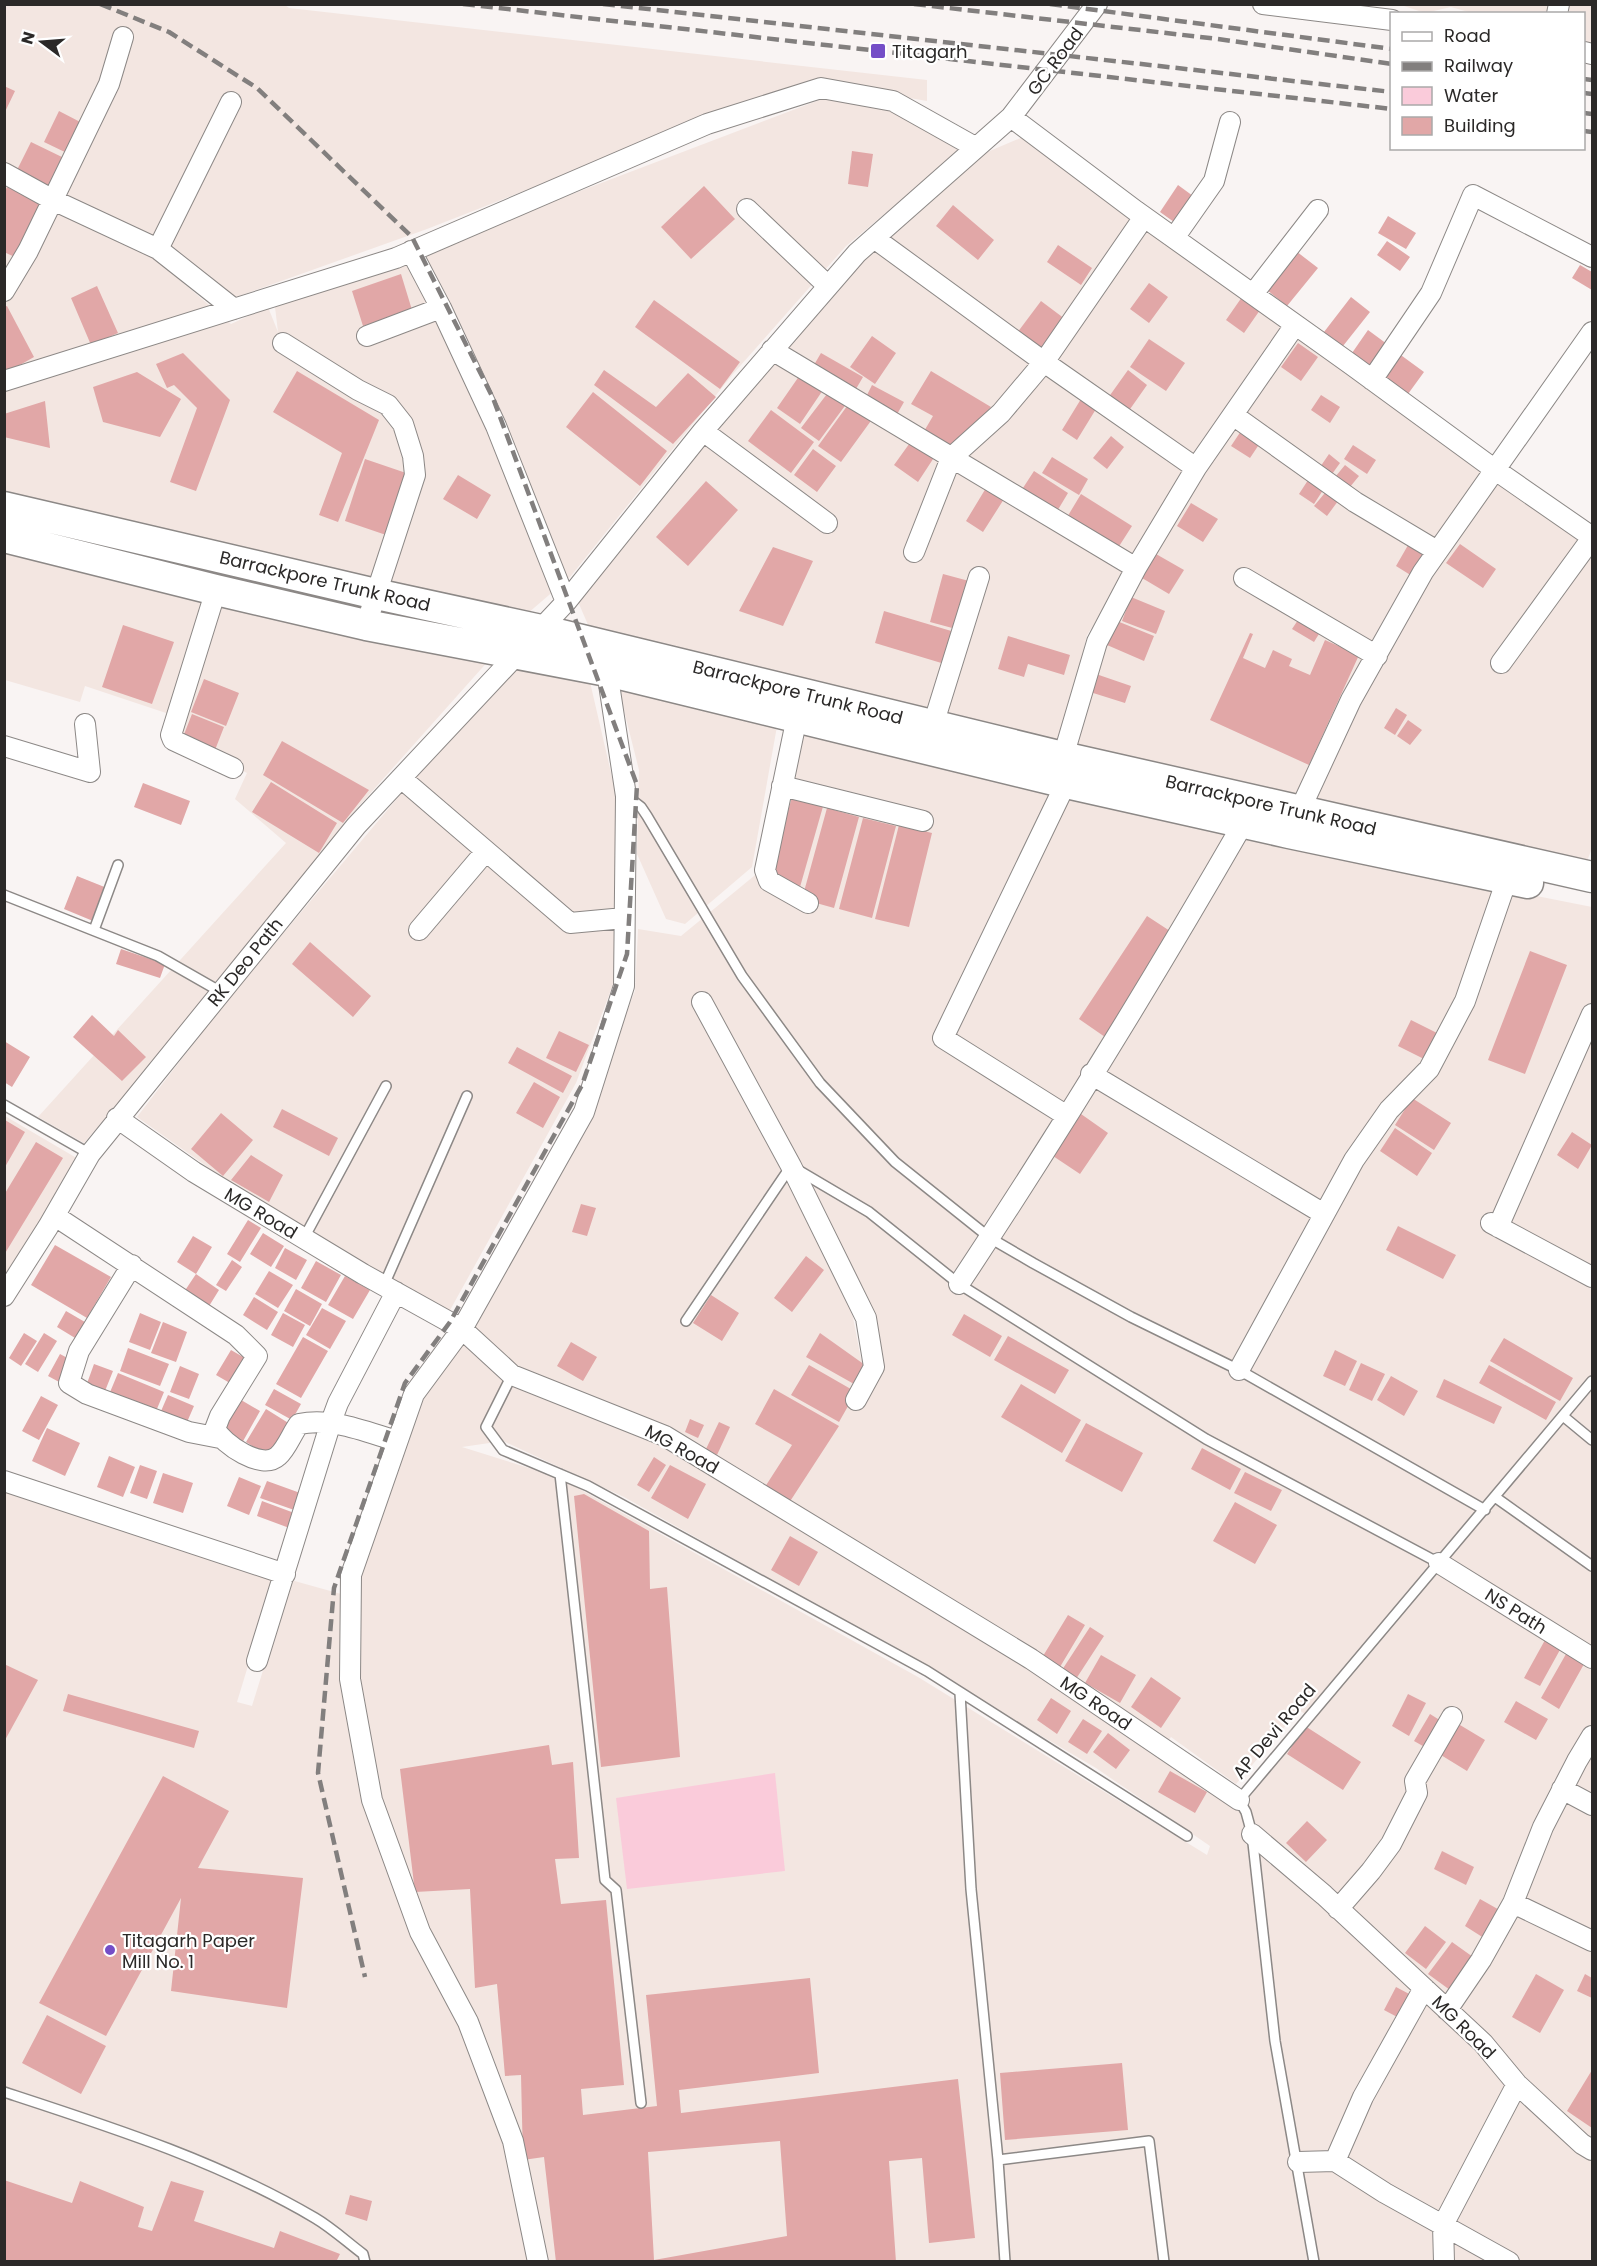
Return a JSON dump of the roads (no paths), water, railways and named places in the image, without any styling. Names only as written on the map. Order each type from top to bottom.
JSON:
[{"type":"main road","name":"Barrackpore Trunk Road","points":[[4,507],[541,630],[933,725],[1065,770],[1244,822],[1290,833],[1508,879],[1592,880]]},
{"type":"main road","name":"Barrackpore Trunk Road","points":[[4,537],[366,625],[607,671],[797,717],[1065,770],[1299,812],[1592,880]]},
{"type":"street","name":"GC Road","points":[[772,350],[857,253],[1011,117],[1097,4]]},
{"type":"street","points":[[1263,4],[1390,20]]},
{"type":"street","points":[[4,291],[28,251],[110,84],[123,37]]},
{"type":"street","points":[[4,381],[411,251],[707,124],[821,88],[893,101],[975,147]]},
{"type":"street","points":[[158,249],[231,102]]},
{"type":"street","points":[[1011,117],[1144,217],[1494,470],[1593,537],[1501,663]]},
{"type":"street","points":[[1174,238],[1214,181],[1230,122]]},
{"type":"street","points":[[4,173],[53,200],[158,249],[234,309]]},
{"type":"street","points":[[1372,380],[1431,293],[1473,195],[1593,257]]},
{"type":"street","points":[[747,209],[828,286]]},
{"type":"street","points":[[1253,294],[1318,210]]},
{"type":"street","points":[[914,552],[951,458],[1001,413],[1044,362],[1144,217]]},
{"type":"street","points":[[874,238],[1044,362],[1196,468]]},
{"type":"street","points":[[411,251],[441,308],[496,426],[566,602]]},
{"type":"street","points":[[367,336],[441,308]]},
{"type":"street","points":[[1067,1116],[943,1038],[1065,770],[1097,642],[1136,568],[1196,468],[1295,325]]},
{"type":"street","points":[[1299,812],[1352,700],[1423,572],[1494,470],[1590,340]]},
{"type":"street","points":[[283,343],[358,390],[388,405],[403,424],[413,456],[415,475],[366,625]]},
{"type":"street","points":[[772,350],[1136,568]]},
{"type":"street","name":"RK Deo Path","points":[[4,1296],[55,1216],[90,1154],[117,1119],[356,826],[566,602],[703,431],[772,350]]},
{"type":"street","points":[[1233,415],[1355,502],[1437,551]]},
{"type":"street","points":[[703,431],[827,523]]},
{"type":"street","points":[[933,725],[979,577]]},
{"type":"street","points":[[1244,578],[1377,656]]},
{"type":"street","points":[[216,590],[171,735],[174,740],[233,768]]},
{"type":"street","points":[[538,2262],[513,2141],[468,2022],[420,1932],[372,1800],[350,1679],[351,1575],[414,1394],[462,1329],[584,1112],[624,986],[626,796],[607,671]]},
{"type":"street","points":[[797,717],[765,870],[769,881],[808,903]]},
{"type":"street","points":[[4,746],[90,772],[85,724]]},
{"type":"street","points":[[401,778],[570,922],[624,918]]},
{"type":"street","points":[[782,786],[922,821]]},
{"type":"street","points":[[959,1284],[1046,1153],[1091,1074],[1171,948],[1244,822]]},
{"type":"street","points":[[420,930],[486,851]]},
{"type":"street","points":[[1239,1370],[1354,1160],[1389,1110],[1429,1069],[1465,1001],[1508,879]]},
{"type":"street","points":[[702,1002],[791,1166],[866,1318],[874,1367],[856,1400]]},
{"type":"street","points":[[1593,1014],[1494,1225],[1593,1276]]},
{"type":"street","points":[[1091,1074],[1324,1214]]},
{"type":"street","name":"MG Road","points":[[117,1119],[194,1172],[390,1289],[462,1329],[512,1375],[665,1436],[1031,1659],[1239,1800]]},
{"type":"street","points":[[55,1216],[236,1335],[256,1356],[220,1416],[215,1429],[228,1445],[257,1460],[269,1461],[279,1455],[299,1424],[309,1422],[331,1422],[397,1441]]},
{"type":"street","points":[[132,1265],[79,1351],[69,1383],[87,1394],[189,1432],[220,1438]]},
{"type":"street","points":[[257,1661],[331,1422],[390,1289]]},
{"type":"street","points":[[4,1481],[285,1574]]},
{"type":"street","name":"NS Path","points":[[1439,1563],[1593,1658]]},
{"type":"street","points":[[1338,1909],[1391,1844],[1418,1793],[1416,1781],[1452,1717]]},
{"type":"street","points":[[1447,2010],[1481,1960],[1513,1903],[1543,1827],[1593,1736]]},
{"type":"street","points":[[1563,1789],[1593,1805]]},
{"type":"street","name":"MG Road","points":[[1252,1834],[1424,1988],[1483,2043],[1517,2084],[1582,2144],[1593,2150]]},
{"type":"street","points":[[1513,1903],[1593,1941]]},
{"type":"street","points":[[1335,2161],[1363,2097],[1424,1988]]},
{"type":"street","points":[[1444,2262],[1443,2225],[1485,2141],[1517,2084]]},
{"type":"street","points":[[1298,2162],[1335,2161],[1385,2193],[1509,2262]]},
{"type":"lane","points":[[626,796],[641,807],[742,976],[820,1083],[895,1162],[990,1238],[1131,1317],[1239,1370],[1485,1510]]},
{"type":"lane","points":[[94,930],[118,865]]},
{"type":"lane","points":[[4,895],[158,956],[221,992]]},
{"type":"lane","points":[[304,1238],[386,1086]]},
{"type":"lane","points":[[390,1289],[467,1096]]},
{"type":"lane","points":[[4,1105],[90,1154]]},
{"type":"lane","points":[[686,1321],[791,1166],[869,1212],[959,1284],[1206,1439],[1439,1563]]},
{"type":"lane","points":[[512,1375],[486,1427],[503,1450],[588,1485],[916,1666],[1187,1836]]},
{"type":"lane","name":"AP Devi Road","points":[[1314,2262],[1275,2041],[1252,1834],[1246,1812],[1239,1800],[1328,1691],[1593,1381]]},
{"type":"lane","points":[[1563,1416],[1593,1440]]},
{"type":"lane","points":[[561,1474],[605,1880],[616,1890],[641,2103]]},
{"type":"lane","points":[[1495,1497],[1593,1566]]},
{"type":"lane","points":[[960,1693],[971,1889],[998,2160],[1005,2262]]},
{"type":"lane","points":[[4,2092],[130,2134],[226,2172],[317,2219],[363,2254],[365,2262]]},
{"type":"lane","points":[[998,2160],[1149,2141],[1164,2262]]},
{"type":"water","points":[[775,1773],[785,1871],[627,1889],[616,1798]]},
{"type":"railway","points":[[100,4],[169,32],[257,88],[412,237],[493,398],[637,785],[627,954],[582,1085],[450,1322],[405,1383],[334,1588],[318,1773],[365,1977]]},
{"type":"railway","points":[[463,4],[1390,109]]},
{"type":"railway","points":[[603,4],[1390,92]]},
{"type":"railway","points":[[914,4],[1218,39],[1390,64]]},
{"type":"railway","points":[[1050,4],[1390,49]]},
{"type":"railway","points":[[1585,79],[1592,80]]},
{"type":"railway","points":[[1585,93],[1592,94]]},
{"type":"railway","points":[[1585,113],[1592,114]]},
{"type":"railway","points":[[1585,131],[1592,132]]},
{"type":"place","name":"Titagarh","points":[[878,51]]},
{"type":"place","name":"Titagarh Paper Mill No. 1","points":[[110,1950]]}]
